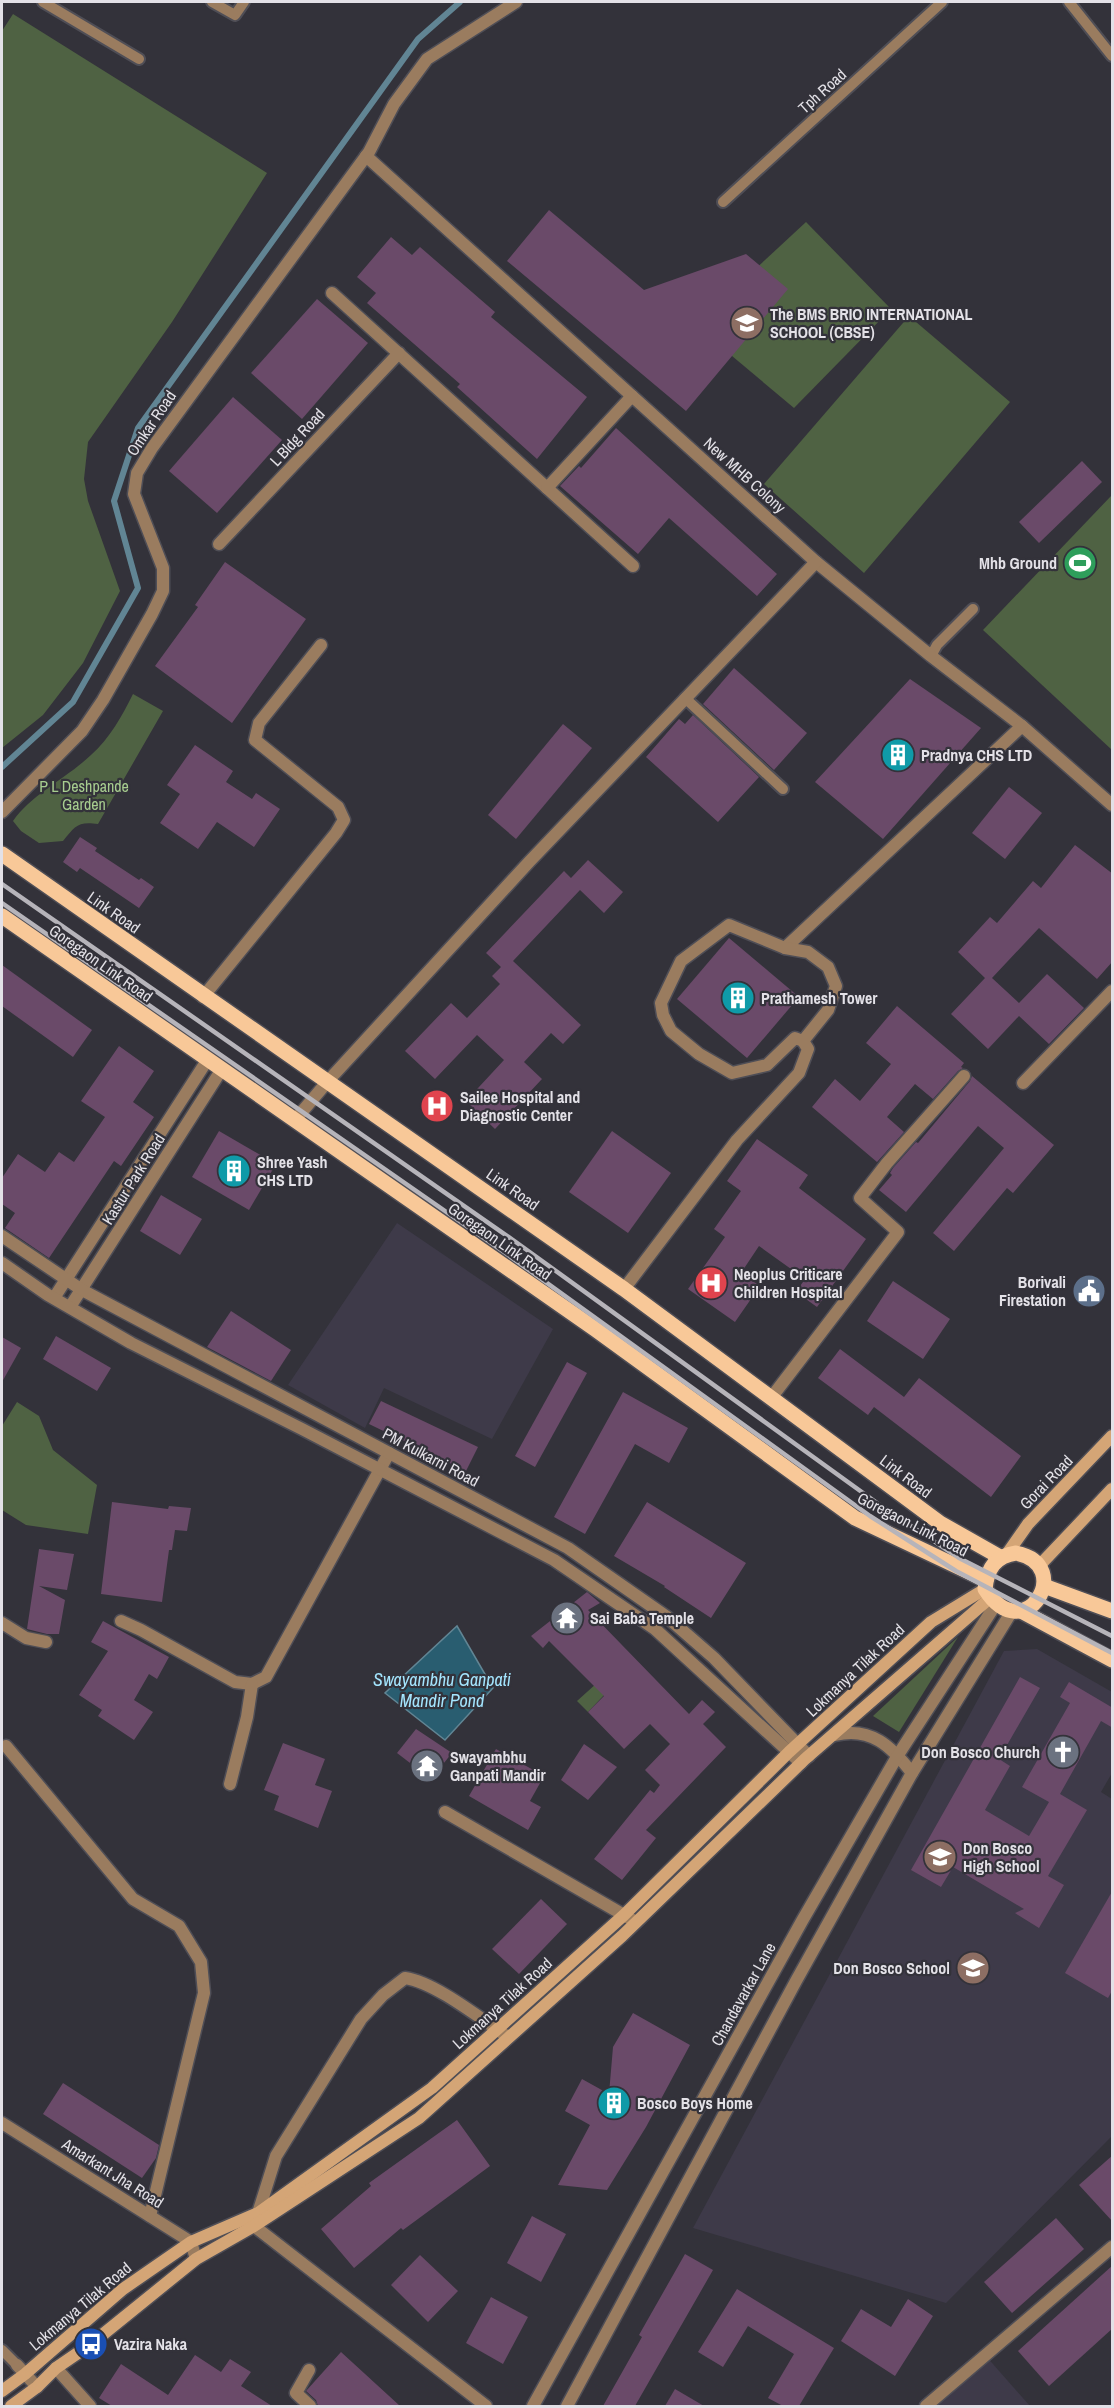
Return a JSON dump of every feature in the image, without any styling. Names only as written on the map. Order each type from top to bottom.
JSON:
[{"type":"main road","name":"Link Road","points":[[2,854],[203,997],[328,1081],[624,1289],[940,1523],[959,1536],[1004,1556]]},
{"type":"main road","name":"Goregaon Link Road","points":[[2,916],[595,1329],[855,1518],[989,1593]]},
{"type":"main road","name":"Gorai Road","points":[[1004,1556],[1028,1524],[1113,1436]]},
{"type":"main road","points":[[1039,1566],[1113,1489]]},
{"type":"main road","points":[[1017,1611],[1036,1602],[1044,1586],[1039,1566],[1025,1555],[1004,1556],[993,1563],[989,1593],[1017,1611],[1113,1659]]},
{"type":"main road","points":[[1044,1586],[1113,1611]]},
{"type":"main road","name":"Lokmanya Tilak Road","points":[[11,2406],[196,2259],[418,2118],[636,1922],[805,1760],[836,1735],[989,1593]]},
{"type":"main road","name":"Lokmanya Tilak Road","points":[[2,2391],[21,2369],[123,2289],[191,2242],[256,2219],[432,2088],[624,1915],[793,1748],[931,1622],[989,1593]]},
{"type":"street","name":"Omkar Road","points":[[2,812],[82,731],[104,700],[163,591],[163,568],[134,494],[137,473],[147,456],[366,156],[394,104],[427,58],[516,2]]},
{"type":"street","name":"New MHB Colony","points":[[366,156],[816,562],[931,656],[1023,726],[1113,805]]},
{"type":"street","points":[[332,293],[633,566]]},
{"type":"street","name":"L Bldg Road","points":[[219,544],[399,353]]},
{"type":"street","points":[[547,488],[632,396]]},
{"type":"street","points":[[295,1120],[529,862],[816,562]]},
{"type":"street","points":[[203,997],[336,833],[344,820],[338,807],[255,740],[259,723],[321,645]]},
{"type":"street","points":[[785,948],[1023,726]]},
{"type":"street","points":[[624,1289],[736,1140],[799,1073],[808,1050],[803,1041],[795,1038],[766,1065],[732,1073],[699,1054],[671,1031],[663,1016],[661,1002],[681,961],[729,925],[785,948],[808,952],[828,967],[836,986],[828,1010],[803,1041]]},
{"type":"street","points":[[1023,1083],[1113,991]]},
{"type":"street","points":[[54,1298],[208,1059]]},
{"type":"street","name":"Kastur Park Road","points":[[70,1307],[222,1069]]},
{"type":"street","points":[[771,1398],[898,1232],[860,1198],[887,1163],[963,1076]]},
{"type":"street","name":"PM Kulkarni Road","points":[[2,1236],[82,1290],[568,1548],[667,1617],[714,1658],[805,1760]]},
{"type":"street","name":"PM Kulkarni Road","points":[[2,1263],[54,1298],[131,1343],[554,1560],[655,1629],[793,1748]]},
{"type":"street","points":[[121,1622],[141,1630],[235,1682],[252,1684],[266,1677],[389,1453]]},
{"type":"street","name":"Chandavarkar Lane","points":[[533,2406],[797,1931],[989,1593]]},
{"type":"street","points":[[567,2406],[796,1980],[912,1773],[1017,1611]]},
{"type":"street","points":[[2,1623],[26,1638],[46,1642]]},
{"type":"street","points":[[230,1784],[247,1718],[252,1684]]},
{"type":"street","points":[[836,1735],[860,1732],[875,1737],[898,1755],[912,1773]]},
{"type":"street","points":[[6,1746],[133,1899],[178,1926],[201,1962],[204,1993],[150,2216]]},
{"type":"street","points":[[445,1812],[636,1922]]},
{"type":"street","points":[[486,2406],[256,2219],[276,2156],[361,2019],[383,1995],[405,1978],[414,1979],[429,1986],[508,2037]]},
{"type":"street","name":"Amarkant Jha Road","points":[[2,2123],[191,2242]]},
{"type":"street","points":[[191,2242],[196,2259]]},
{"type":"street","points":[[926,2406],[1113,2247]]},
{"type":"street","points":[[56,2368],[90,2406]]},
{"type":"street","points":[[21,2369],[37,2387]]},
{"type":"street","points":[[309,2370],[296,2393],[310,2406]]},
{"type":"lane","points":[[43,2],[139,59]]},
{"type":"lane","points":[[212,2],[235,15],[244,2]]},
{"type":"lane","name":"Tph Road","points":[[723,202],[942,2]]},
{"type":"lane","points":[[1069,2],[1113,56]]},
{"type":"lane","points":[[931,656],[937,645],[974,609]]},
{"type":"lane","points":[[685,698],[783,789]]},
{"type":"lane","points":[[2,2350],[21,2369]]},
{"type":"shaded area","points":[[397,1223],[553,1329],[492,1439],[384,1388],[365,1428],[288,1385]]},
{"type":"shaded area","name":"Don Bosco School","points":[[1037,1649],[1112,1692],[1112,1773],[1101,1792],[1112,1799],[1112,2136],[946,2303],[693,2228],[1004,1651]]},
{"type":"shaded area","points":[[985,2355],[1030,2406],[926,2406]]},
{"type":"green space","points":[[13,14],[267,173],[172,322],[88,442],[84,479],[88,501],[120,591],[83,663],[43,715],[2,748],[2,31]]},
{"type":"green space","points":[[806,222],[891,309],[794,408],[695,325]]},
{"type":"green space","points":[[909,316],[1010,402],[864,573],[764,484]]},
{"type":"green space","name":"Mhb Ground","points":[[1112,495],[1112,750],[983,630]]},
{"type":"green space","name":"P L Deshpande Garden","points":[[133,694],[163,711],[98,824],[81,824],[63,841],[39,843],[21,831],[13,821],[21,811],[98,748],[115,726]]},
{"type":"green space","points":[[17,1402],[39,1416],[53,1450],[97,1485],[88,1534],[26,1525],[2,1510],[2,1426]]},
{"type":"green space","points":[[958,1637],[899,1732],[873,1716]]},
{"type":"green space","points":[[607,1674],[605,1694],[588,1712],[577,1701]]},
{"type":"water","name":"Swayambhu Ganpati Mandir Pond","points":[[457,1626],[493,1688],[445,1740],[385,1693]]},
{"type":"building","points":[[549,210],[644,290],[746,254],[788,289],[686,411],[507,261]]},
{"type":"building","points":[[391,237],[412,255],[420,247],[495,312],[491,317],[587,397],[537,459],[457,387],[460,384],[367,303],[376,293],[357,277]]},
{"type":"building","points":[[317,299],[368,343],[302,419],[251,373]]},
{"type":"building","points":[[233,397],[282,440],[217,513],[169,471]]},
{"type":"building","points":[[616,428],[777,574],[757,596],[669,518],[638,554],[560,486],[579,466],[581,468]]},
{"type":"building","points":[[1082,461],[1102,482],[1039,543],[1019,522]]},
{"type":"building","points":[[225,562],[306,619],[232,723],[155,666],[198,607],[195,605]]},
{"type":"building","points":[[734,668],[807,733],[774,770],[703,704]]},
{"type":"building","name":"Pradnya CHS LTD","points":[[910,679],[981,728],[883,839],[815,782]]},
{"type":"building","points":[[693,715],[759,777],[718,822],[646,757],[679,719],[685,724]]},
{"type":"building","points":[[563,724],[592,748],[516,839],[488,815]]},
{"type":"building","points":[[195,745],[233,771],[226,782],[252,799],[256,793],[280,809],[254,847],[217,822],[198,849],[160,823],[180,794],[167,785]]},
{"type":"building","points":[[1009,787],[1042,813],[1005,859],[972,833]]},
{"type":"building","points":[[80,837],[97,848],[95,851],[139,880],[141,878],[154,887],[139,908],[80,868],[77,872],[63,862]]},
{"type":"building","points":[[1075,845],[1113,874],[1113,961],[1097,979],[1039,928],[992,978],[1019,1003],[1047,974],[1084,1008],[1049,1044],[1019,1016],[988,1049],[951,1014],[985,978],[958,952],[990,917],[997,923],[1033,881],[1041,888]]},
{"type":"building","points":[[588,860],[623,892],[604,913],[580,890],[513,961],[581,1025],[563,1044],[551,1033],[524,1062],[542,1079],[495,1129],[466,1101],[504,1060],[477,1035],[435,1079],[405,1051],[451,1003],[467,1018],[500,984],[492,976],[501,967],[486,953],[564,871],[571,878]]},
{"type":"building","name":"Prathamesh Tower","points":[[729,938],[799,997],[747,1058],[677,999]]},
{"type":"building","points":[[2,965],[92,1030],[73,1057],[2,1006]]},
{"type":"building","points":[[897,1006],[964,1063],[961,1067],[963,1068],[933,1099],[915,1084],[887,1117],[904,1132],[877,1162],[812,1107],[835,1079],[860,1101],[891,1064],[866,1043]]},
{"type":"building","points":[[119,1046],[154,1071],[133,1102],[154,1117],[121,1166],[114,1161],[49,1258],[5,1228],[15,1213],[2,1204],[2,1178],[18,1154],[45,1172],[59,1152],[74,1162],[105,1117],[81,1101]]},
{"type":"building","points":[[972,1076],[1054,1145],[1013,1193],[1007,1188],[954,1251],[933,1233],[1004,1148],[978,1126],[906,1212],[879,1190],[892,1175],[890,1173],[893,1168],[916,1142],[918,1143]]},
{"type":"building","name":"Shree Yash CHS LTD","points":[[219,1131],[276,1164],[249,1210],[192,1177]]},
{"type":"building","points":[[612,1131],[671,1173],[628,1233],[569,1192]]},
{"type":"building","points":[[757,1139],[808,1175],[799,1188],[866,1239],[817,1307],[796,1292],[805,1279],[759,1246],[741,1273],[760,1286],[735,1322],[688,1289],[725,1237],[714,1229],[741,1191],[727,1181]]},
{"type":"building","points":[[161,1195],[202,1219],[180,1255],[140,1231]]},
{"type":"building","points":[[893,1281],[950,1319],[923,1359],[867,1321]]},
{"type":"building","points":[[231,1311],[291,1350],[271,1381],[207,1347]]},
{"type":"building","points":[[56,1336],[111,1368],[97,1391],[43,1359]]},
{"type":"building","points":[[2,1337],[21,1348],[2,1382]]},
{"type":"building","points":[[840,1349],[904,1397],[919,1378],[1021,1456],[991,1497],[874,1407],[868,1415],[818,1378]]},
{"type":"building","points":[[567,1362],[587,1373],[535,1467],[515,1456]]},
{"type":"building","points":[[623,1392],[688,1428],[669,1463],[635,1444],[585,1534],[554,1517]]},
{"type":"building","points":[[381,1401],[478,1447],[466,1471],[369,1424]]},
{"type":"building","points":[[112,1502],[168,1509],[169,1506],[191,1508],[187,1531],[175,1530],[172,1550],[169,1550],[162,1602],[101,1594]]},
{"type":"building","points":[[647,1502],[746,1563],[711,1618],[665,1586],[614,1556]]},
{"type":"building","points":[[39,1549],[74,1554],[67,1590],[39,1586],[65,1600],[59,1634],[47,1634],[27,1629]]},
{"type":"building","points":[[587,1592],[600,1603],[588,1610],[689,1714],[702,1700],[715,1712],[703,1724],[726,1747],[646,1830],[656,1838],[622,1880],[594,1859],[650,1790],[654,1793],[660,1785],[645,1770],[670,1744],[650,1724],[624,1749],[588,1712],[604,1696],[549,1641],[543,1648],[531,1636]]},
{"type":"building","points":[[103,1621],[169,1657],[157,1679],[149,1674],[134,1700],[153,1712],[134,1740],[98,1716],[102,1710],[79,1695],[108,1651],[91,1642]]},
{"type":"building","points":[[1020,1677],[1040,1688],[999,1759],[1010,1766],[985,1810],[1029,1836],[1049,1802],[1022,1787],[1070,1703],[1060,1697],[1069,1682],[1113,1708],[1113,1728],[1101,1721],[1060,1794],[1087,1810],[1048,1876],[1064,1885],[1039,1928],[1015,1913],[1024,1909],[953,1867],[941,1887],[911,1870]]},
{"type":"building","name":"Swayambhu Ganpati Mandir","points":[[416,1729],[452,1753],[431,1779],[397,1753]]},
{"type":"building","points":[[283,1743],[325,1759],[315,1785],[332,1791],[318,1828],[274,1810],[279,1796],[264,1790]]},
{"type":"building","points":[[584,1744],[617,1767],[588,1800],[561,1780]]},
{"type":"building","points":[[496,1749],[544,1776],[530,1801],[541,1807],[528,1830],[469,1796]]},
{"type":"building","points":[[1113,1890],[1113,1989],[1108,1998],[1065,1973]]},
{"type":"building","points":[[541,1899],[567,1924],[519,1974],[492,1949]]},
{"type":"building","name":"Bosco Boys Home","points":[[633,2013],[690,2045],[646,2127],[607,2190],[558,2185],[590,2125],[565,2111],[582,2079],[609,2094],[613,2047]]},
{"type":"building","points":[[63,2083],[159,2145],[156,2158],[142,2178],[43,2114]]},
{"type":"building","points":[[457,2120],[490,2166],[403,2230],[401,2228],[354,2268],[321,2229],[371,2186],[369,2183]]},
{"type":"building","points":[[1113,2155],[1113,2222],[1079,2185]]},
{"type":"building","points":[[532,2216],[566,2234],[541,2282],[507,2263]]},
{"type":"building","points":[[1056,2218],[1084,2249],[1012,2313],[984,2282]]},
{"type":"building","points":[[685,2254],[713,2270],[635,2406],[603,2406],[642,2337],[639,2335]]},
{"type":"building","points":[[420,2255],[458,2291],[428,2322],[391,2285]]},
{"type":"building","points":[[1113,2265],[1113,2328],[1049,2386],[1018,2351]]},
{"type":"building","points":[[737,2289],[834,2348],[799,2406],[783,2406],[768,2398],[794,2354],[748,2326],[723,2367],[698,2352]]},
{"type":"building","points":[[491,2297],[528,2317],[503,2364],[466,2343]]},
{"type":"building","points":[[908,2299],[933,2316],[895,2376],[841,2341],[861,2309],[891,2327]]},
{"type":"building","points":[[341,2352],[400,2406],[318,2406],[316,2400],[306,2391]]},
{"type":"building","points":[[195,2355],[221,2372],[230,2359],[251,2372],[241,2386],[272,2406],[112,2406],[99,2398],[121,2364],[168,2395]]},
{"type":"building","points":[[675,2389],[704,2406],[665,2406]]},
{"type":"waterway","points":[[2,767],[73,702],[138,588],[114,501],[138,428],[418,39],[460,2]]},
{"type":"railway","points":[[2,884],[513,1240],[877,1503],[959,1558],[1112,1636]]},
{"type":"railway","points":[[2,903],[504,1252],[870,1516],[956,1571],[1112,1653]]},
{"type":"place","name":"The BMS BRIO INTERNATIONAL SCHOOL (CBSE)","points":[[747,323]]},
{"type":"place","name":"Mhb Ground","points":[[1080,563]]},
{"type":"place","name":"Pradnya CHS LTD","points":[[898,755]]},
{"type":"place","name":"Prathamesh Tower","points":[[738,998]]},
{"type":"place","name":"Sailee Hospital and Diagnostic Center","points":[[437,1106]]},
{"type":"place","name":"Shree Yash CHS LTD","points":[[234,1171]]},
{"type":"place","name":"Neoplus Criticare Children Hospital","points":[[711,1283]]},
{"type":"place","name":"Borivali Firestation","points":[[1089,1291]]},
{"type":"place","name":"Sai Baba Temple","points":[[567,1618]]},
{"type":"place","name":"Don Bosco Church","points":[[1063,1752]]},
{"type":"place","name":"Swayambhu Ganpati Mandir","points":[[427,1766]]},
{"type":"place","name":"Don Bosco High School","points":[[940,1857]]},
{"type":"place","name":"Don Bosco School","points":[[973,1968]]},
{"type":"place","name":"Bosco Boys Home","points":[[614,2103]]},
{"type":"place","name":"Vazira Naka","points":[[91,2344]]}]
